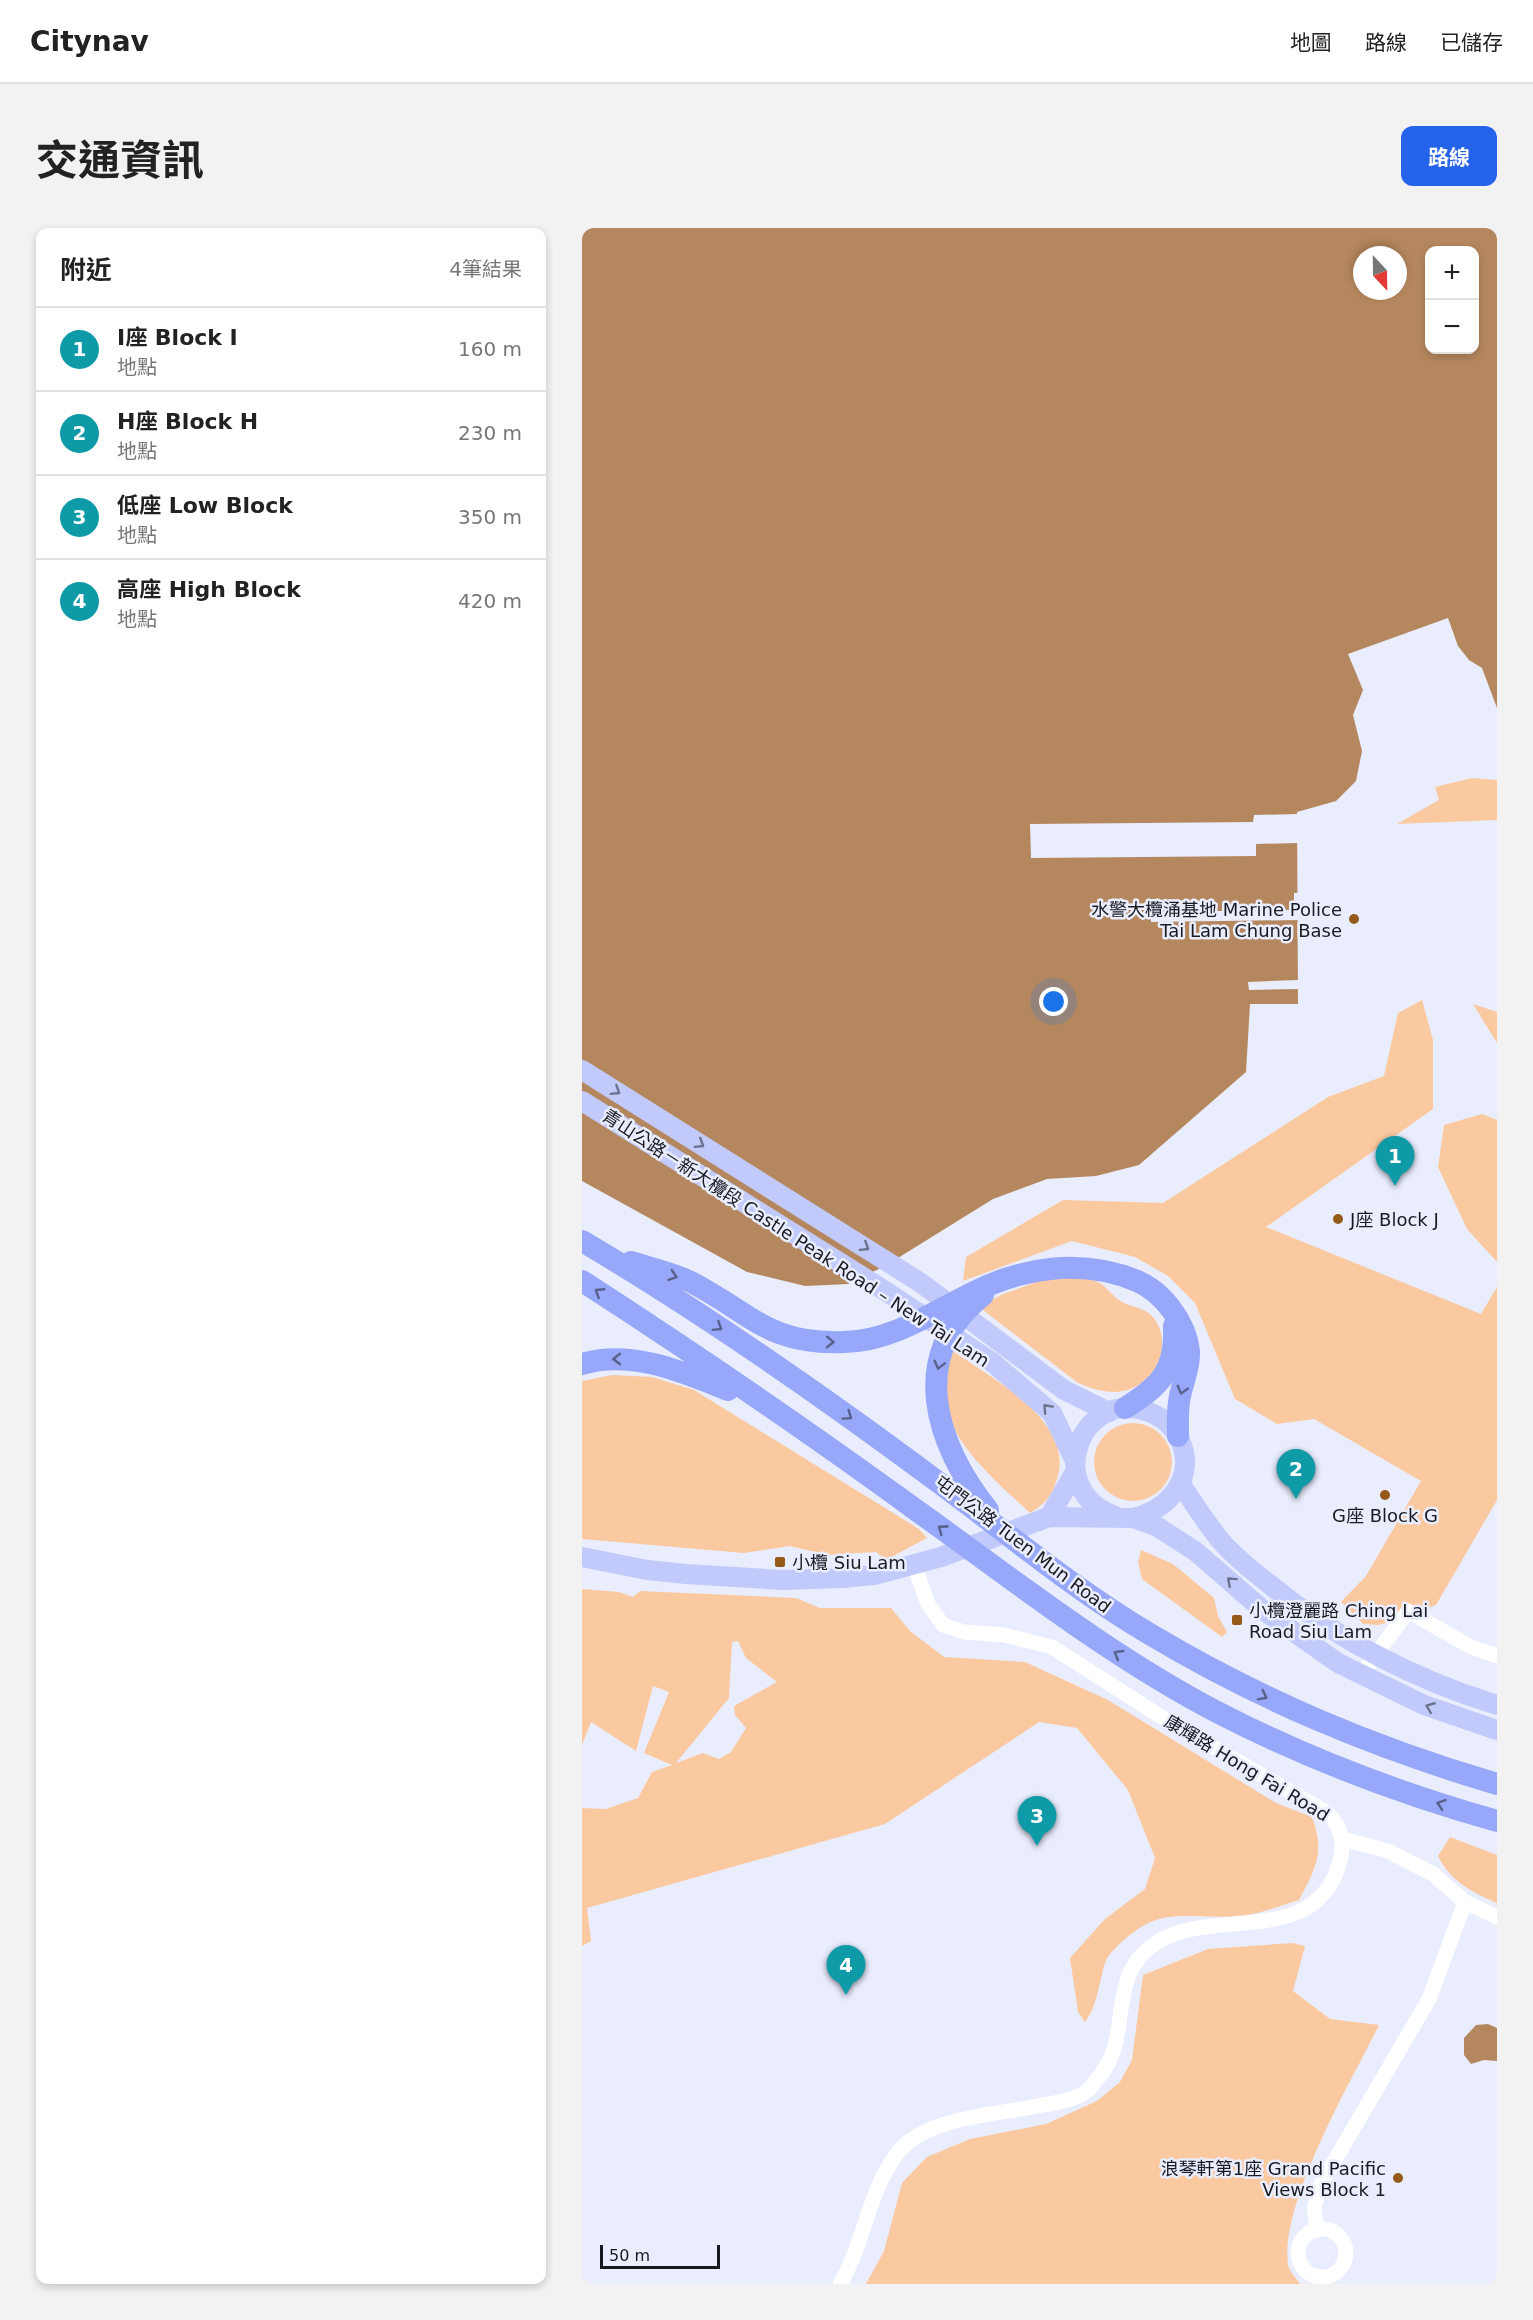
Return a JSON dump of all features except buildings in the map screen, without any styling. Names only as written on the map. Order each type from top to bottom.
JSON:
[{"type":"highway","points":[[590,1246],[690,1282],[772,1332],[823,1342],[871,1339],[892,1332],[972,1293],[1015,1276],[1059,1268],[1106,1271],[1134,1280],[1154,1291],[1174,1315],[1189,1350],[1189,1361],[1177,1409],[1178,1436]]},
{"type":"highway","name":"屯門公路 Tuen Mun Road","points":[[590,1246],[766,1358],[1004,1531],[1077,1587],[1146,1632],[1269,1700],[1362,1740],[1497,1784]]},
{"type":"highway","points":[[1004,1531],[979,1500],[946,1445],[937,1409],[936,1376],[945,1347],[963,1315],[981,1296],[1015,1276]]},
{"type":"highway","name":"屯門公路 Tuen Mun Road","points":[[582,1281],[857,1467],[1106,1646],[1214,1710],[1329,1764],[1497,1821]]},
{"type":"highway","points":[[1117,1410],[1156,1386],[1169,1367],[1174,1349],[1174,1315]]},
{"type":"highway","points":[[582,1364],[610,1359],[653,1363],[763,1404]]},
{"type":"main road","name":"青山公路－新大欖段 Castle Peak Road – New Tai Lam","points":[[582,1070],[896,1267],[1005,1344],[1064,1390],[1117,1410]]},
{"type":"main road","name":"青山公路－新大欖段 Castle Peak Road – New Tai Lam","points":[[582,1101],[887,1292],[992,1362],[1052,1413],[1075,1466]]},
{"type":"main road","points":[[582,1557],[647,1570],[783,1580],[874,1575],[941,1557],[1049,1517],[1125,1517],[1162,1508],[1181,1484],[1185,1462],[1178,1436],[1168,1424],[1154,1414],[1140,1409],[1117,1410],[1097,1418],[1085,1430],[1078,1443],[1075,1466],[1049,1517]]},
{"type":"main road","points":[[1075,1466],[1084,1494],[1093,1504],[1156,1526],[1188,1546],[1278,1621],[1360,1675],[1424,1705],[1497,1730]]},
{"type":"main road","points":[[1181,1484],[1221,1541],[1239,1559],[1310,1615],[1375,1655],[1432,1682],[1497,1705]]},
{"type":"main road","points":[[582,1561],[608,1561]]},
{"type":"street","name":"康輝路 Hong Fai Road","points":[[840,2284],[887,2168],[904,2145],[936,2127],[1063,2101],[1087,2091],[1104,2071],[1116,2050],[1123,1989],[1142,1955],[1161,1940],[1182,1931],[1261,1923],[1283,1918],[1319,1896],[1332,1880],[1341,1858],[1342,1839],[1335,1820],[1326,1812],[1197,1739],[1052,1647],[1004,1635],[964,1632],[943,1625],[928,1604],[914,1565]]},
{"type":"street","points":[[1360,1675],[1408,1611],[1470,1647],[1497,1656]]},
{"type":"street","points":[[1342,1839],[1388,1851],[1433,1874],[1465,1902],[1497,1917]]},
{"type":"street","points":[[1317,2230],[1314,2207],[1321,2184],[1429,2000],[1465,1902]]},
{"type":"street","points":[[1325,2229],[1339,2236],[1346,2249],[1343,2264],[1325,2280],[1309,2273],[1299,2261],[1300,2245],[1304,2238],[1317,2230],[1325,2229]]},
{"type":"shaded area","points":[[582,228],[1497,228],[1497,708],[1482,668],[1469,660],[1458,646],[1448,618],[1348,654],[1363,690],[1353,715],[1362,751],[1356,781],[1336,801],[1297,812],[1298,1004],[1250,1004],[1246,1072],[1139,1165],[1096,1176],[1047,1179],[993,1199],[885,1266],[848,1284],[805,1286],[747,1272],[582,1181]]},
{"type":"shaded area","points":[[1472,778],[1497,780],[1497,820],[1397,824],[1439,800],[1435,787]]},
{"type":"shaded area","points":[[1422,1000],[1433,1040],[1433,1109],[1266,1227],[1481,1314],[1497,1287],[1497,1500],[1436,1605],[1379,1625],[1363,1624],[1341,1602],[1366,1576],[1421,1481],[1314,1419],[1277,1424],[1235,1399],[1195,1303],[1168,1276],[1135,1257],[1072,1241],[963,1281],[966,1257],[1063,1200],[1163,1203],[1328,1097],[1384,1076],[1398,1013]]},
{"type":"shaded area","points":[[1473,1004],[1497,1012],[1497,1043]]},
{"type":"shaded area","points":[[1482,1114],[1497,1120],[1497,1262],[1467,1229],[1438,1167],[1444,1125]]},
{"type":"shaded area","points":[[1047,1278],[1079,1278],[1098,1282],[1116,1298],[1152,1316],[1159,1326],[1162,1350],[1153,1371],[1145,1380],[1135,1387],[1117,1392],[1100,1390],[1078,1383],[979,1307],[1001,1295]]},
{"type":"shaded area","points":[[953,1351],[1008,1388],[1042,1421],[1054,1439],[1060,1458],[1057,1479],[1047,1499],[1030,1513],[975,1459],[953,1427],[944,1392]]},
{"type":"shaded area","points":[[612,1375],[652,1377],[694,1390],[919,1529],[927,1538],[886,1560],[876,1552],[827,1555],[790,1546],[744,1553],[582,1539],[582,1381]]},
{"type":"shaded area","points":[[1133,1423],[1148,1426],[1160,1435],[1169,1447],[1172,1462],[1169,1477],[1160,1489],[1148,1498],[1133,1501],[1118,1498],[1106,1489],[1097,1477],[1094,1462],[1097,1447],[1106,1435],[1118,1426]]},
{"type":"shaded area","points":[[1141,1550],[1173,1564],[1214,1598],[1218,1616],[1227,1632],[1222,1637],[1142,1579],[1138,1562]]},
{"type":"shaded area","points":[[582,1589],[619,1592],[633,1597],[640,1591],[796,1598],[820,1608],[891,1608],[910,1631],[944,1657],[1025,1662],[1108,1700],[1276,1803],[1312,1817],[1318,1840],[1317,1860],[1299,1900],[1246,1915],[1174,1916],[1144,1925],[1110,1954],[1104,1966],[1094,2004],[1085,2022],[1078,2012],[1070,1958],[1105,1919],[1145,1889],[1155,1858],[1128,1790],[1077,1728],[1039,1722],[885,1824],[587,1908],[591,1941],[582,1946],[582,1808],[606,1809],[638,1798],[652,1772],[672,1765],[644,1753],[669,1692],[653,1686],[636,1751],[591,1722],[582,1745]],"holes":[[[738,1641],[746,1658],[777,1682],[734,1706],[735,1715],[746,1728],[731,1752],[719,1759],[703,1753],[676,1763],[729,1698],[732,1642]]]},
{"type":"shaded area","points":[[1450,1837],[1497,1855],[1497,1903],[1463,1885],[1448,1872],[1438,1856]]},
{"type":"shaded area","points":[[1292,1943],[1305,1946],[1293,1991],[1330,2019],[1379,2025],[1335,2110],[1295,2209],[1288,2239],[1288,2265],[1300,2284],[866,2284],[884,2251],[902,2183],[927,2157],[970,2139],[1046,2124],[1097,2101],[1120,2082],[1132,2060],[1143,1975],[1208,1949]]},
{"type":"shaded area","points":[[1488,2024],[1497,2028],[1497,2061],[1484,2060],[1471,2064],[1464,2055],[1464,2038],[1476,2025]]},
{"type":"pier","points":[[1297,814],[1298,843],[1256,844],[1256,856],[1031,858],[1030,824],[1253,822],[1254,815]]},
{"type":"pier","points":[[1294,893],[1299,893],[1299,920],[1151,922],[1151,912],[1294,910]]},
{"type":"pier","points":[[1298,980],[1298,989],[1249,990],[1248,982]]},
{"type":"place","name":"水警大欖涌基地 Marine Police Tai Lam Chung Base","points":[[1354,919]]},
{"type":"place","name":"I座 Block I","points":[[1395,1186]]},
{"type":"place","name":"J座 Block J","points":[[1338,1219]]},
{"type":"place","name":"G座 Block G","points":[[1385,1495]]},
{"type":"place","name":"H座 Block H","points":[[1296,1499]]},
{"type":"place","name":"小欖 Siu Lam","points":[[780,1562]]},
{"type":"place","name":"小欖澄麗路 Ching Lai Road Siu Lam","points":[[1237,1620]]},
{"type":"place","name":"低座 Low Block","points":[[1037,1846]]},
{"type":"place","name":"高座 High Block","points":[[846,1995]]},
{"type":"place","name":"浪琴軒第1座 Grand Pacific Views Block 1","points":[[1398,2178]]}]
